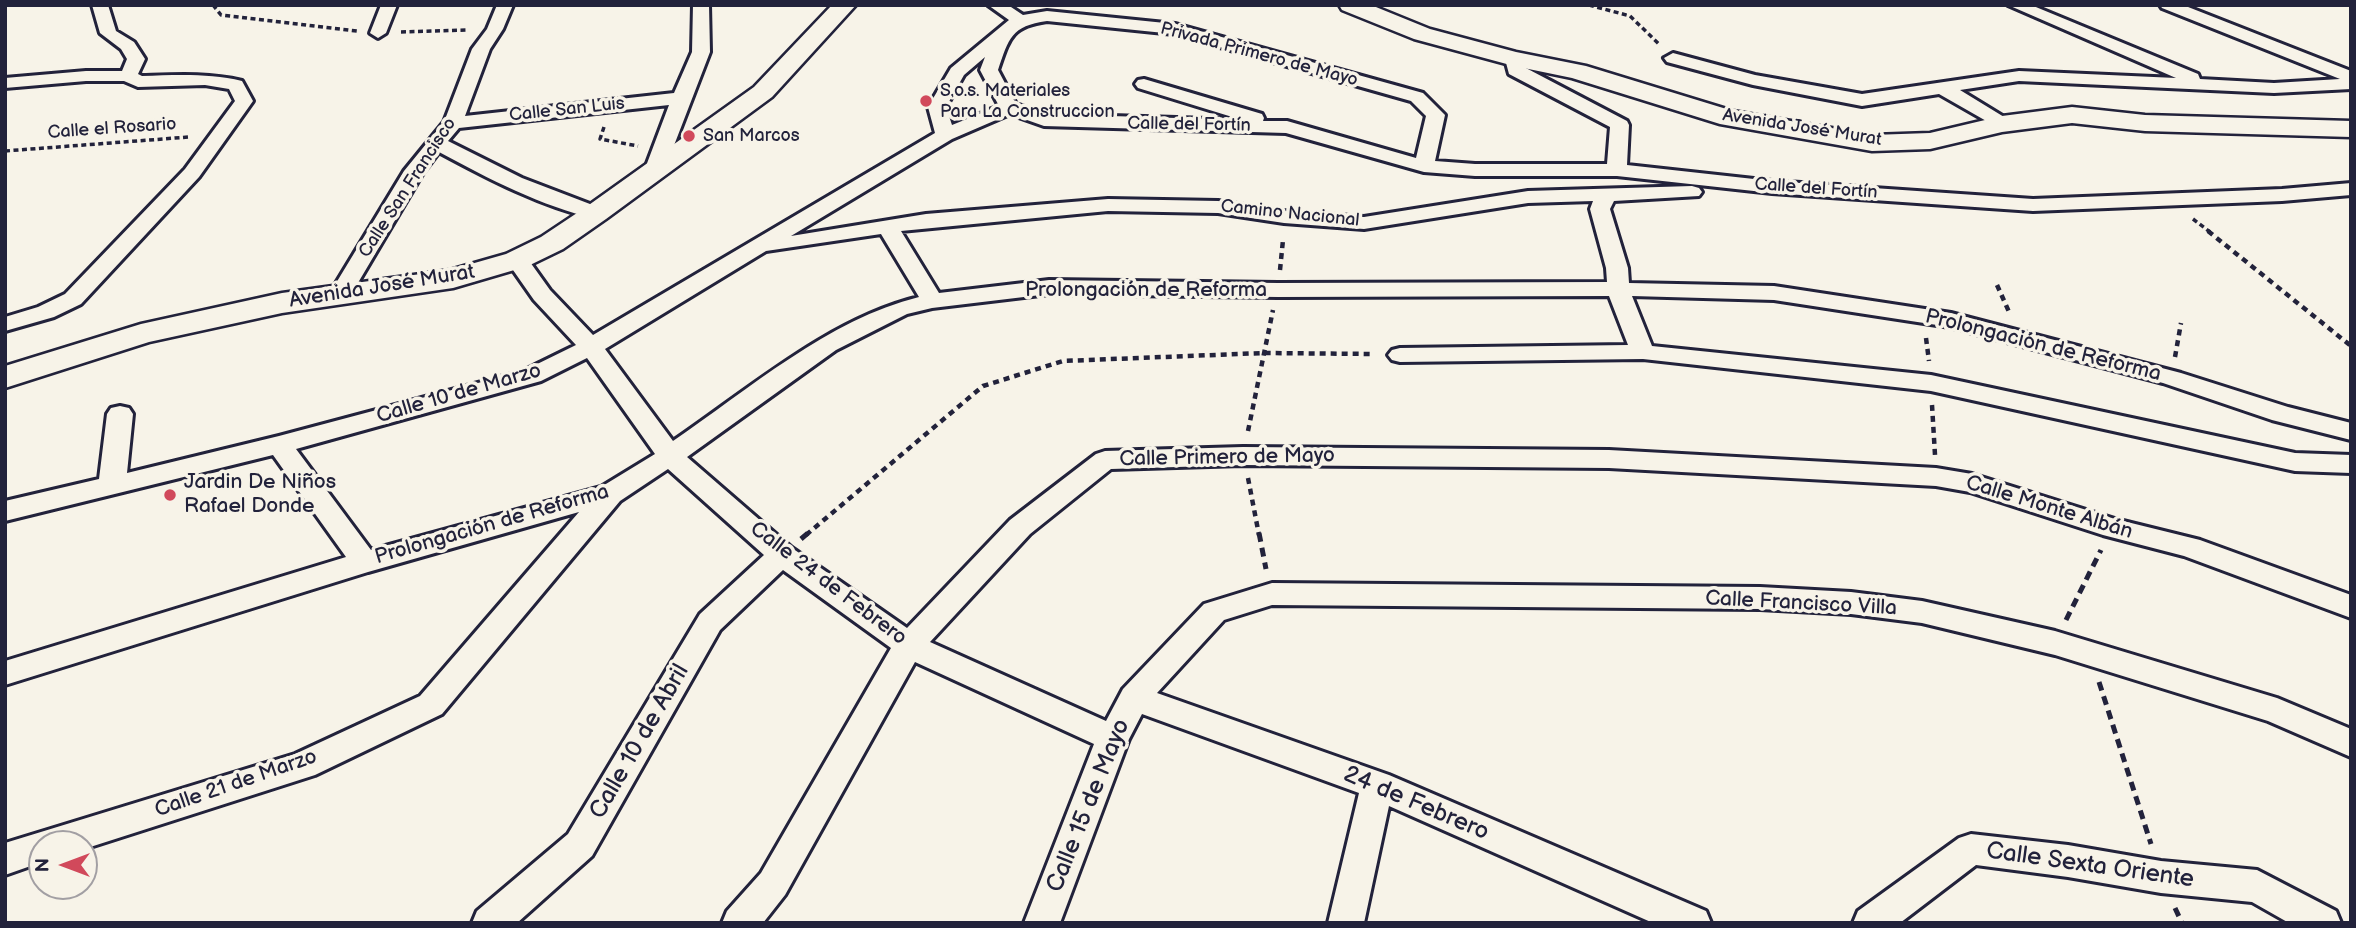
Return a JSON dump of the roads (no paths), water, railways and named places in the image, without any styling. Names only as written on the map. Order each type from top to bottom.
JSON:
[{"type":"street","points":[[100,5],[108,33],[128,47],[136,59],[128,76]]},
{"type":"street","points":[[378,33],[389,5]]},
{"type":"street","name":"Calle San Francisco","points":[[341,293],[414,171],[453,123],[481,49],[495,29],[505,5]]},
{"type":"street","points":[[656,162],[701,52],[701,5]]},
{"type":"street","name":"Avenida José Murat","points":[[5,377],[141,334],[341,293],[453,279],[517,260],[552,243],[596,213],[656,162],[763,92],[845,5]]},
{"type":"street","points":[[945,135],[937,107],[957,72],[1020,20],[996,5]]},
{"type":"street","name":"Avenida José Murat","points":[[1350,5],[1422,34],[1514,59],[1577,71],[1729,117],[1872,143],[1930,141],[2002,124],[2072,115],[2146,123],[2351,129]]},
{"type":"street","points":[[2016,5],[2213,86]]},
{"type":"street","points":[[2168,5],[2351,77]]},
{"type":"street","name":"Privada Primero de Mayo","points":[[1020,20],[1047,16],[1175,29],[1417,97],[1436,115],[1424,166]]},
{"type":"street","points":[[1002,34],[989,70],[1009,108]]},
{"type":"street","points":[[1673,58],[1753,80],[1862,100],[2019,76],[2274,88],[2351,84]]},
{"type":"street","points":[[1514,59],[1515,70],[1620,125],[1617,170]]},
{"type":"street","points":[[5,83],[86,76],[128,76],[138,82],[205,80],[236,85],[244,101],[192,173],[73,299],[46,312],[5,324]]},
{"type":"street","name":"Calle del Fortín","points":[[1144,84],[1424,166],[1475,170],[1617,170],[1820,190],[2033,205],[2169,201],[2351,189]]},
{"type":"street","points":[[1943,88],[2002,124]]},
{"type":"street","name":"Calle San Luis","points":[[453,123],[681,98]]},
{"type":"street","name":"Calle del Fortín","points":[[1009,108],[1044,120],[1287,127]]},
{"type":"street","name":"Calle 10 de Marzo","points":[[5,511],[279,445],[532,376],[591,347],[761,248],[945,135],[1009,108]]},
{"type":"street","points":[[437,143],[480,167],[547,198],[596,213]]},
{"type":"street","name":"Camino Nacional","points":[[761,248],[926,220],[1108,205],[1218,206],[1284,217],[1364,223],[1528,197],[1820,190]]},
{"type":"street","points":[[1606,194],[1600,209],[1617,268],[1618,289],[1643,352]]},
{"type":"street","points":[[888,227],[932,301]]},
{"type":"street","name":"Calle 24 de Febrero","points":[[517,260],[542,295],[591,347],[670,456],[782,555],[909,645],[951,667],[1114,738]]},
{"type":"street","name":"Prolongación de Reforma","points":[[5,673],[365,562],[610,494],[670,456],[828,345],[899,309],[932,301],[1049,287],[1278,290],[1618,289],[1774,293],[1951,320],[2172,378],[2281,414],[2351,432]]},
{"type":"street","points":[[1400,355],[1643,352],[1931,383],[2295,461],[2351,464]]},
{"type":"street","points":[[112,484],[120,414]]},
{"type":"street","points":[[279,445],[365,562]]},
{"type":"street","name":"Calle Primero de Mayo","points":[[740,923],[773,884],[909,645],[1020,527],[1105,460],[1243,456],[1609,459]]},
{"type":"street","name":"Calle Monte Albán","points":[[1609,459],[1936,477],[1972,483],[2113,528],[2190,547],[2351,607]]},
{"type":"street","name":"Calle 21 de Marzo","points":[[96,830],[303,765],[431,705],[610,494]]},
{"type":"street","name":"Calle 10 de Abril","points":[[491,923],[580,845],[710,622],[782,555]]},
{"type":"street","name":"Calle Francisco Villa","points":[[1272,594],[1760,598],[1851,603],[1922,612],[2055,643],[2090,656],[2277,711],[2351,744]]},
{"type":"street","name":"Calle 15 de Mayo","points":[[1042,923],[1114,738],[1134,698],[1214,612],[1272,594]]},
{"type":"street","name":"24 de Febrero","points":[[1134,698],[1377,785],[1656,915],[1693,923]]},
{"type":"street","points":[[1346,923],[1377,785]]},
{"type":"street","name":"Calle Sexta Oriente","points":[[1871,923],[1971,849],[2068,861],[2161,877],[2257,886],[2323,923]]},
{"type":"street","points":[[5,859],[28,852]]},
{"type":"place","name":"S.o.s. Materiales Para La Construccion","points":[[926,101]]},
{"type":"place","name":"San Marcos","points":[[689,136]]},
{"type":"place","name":"Jardin De Niños Rafael Donde","points":[[170,495]]}]
